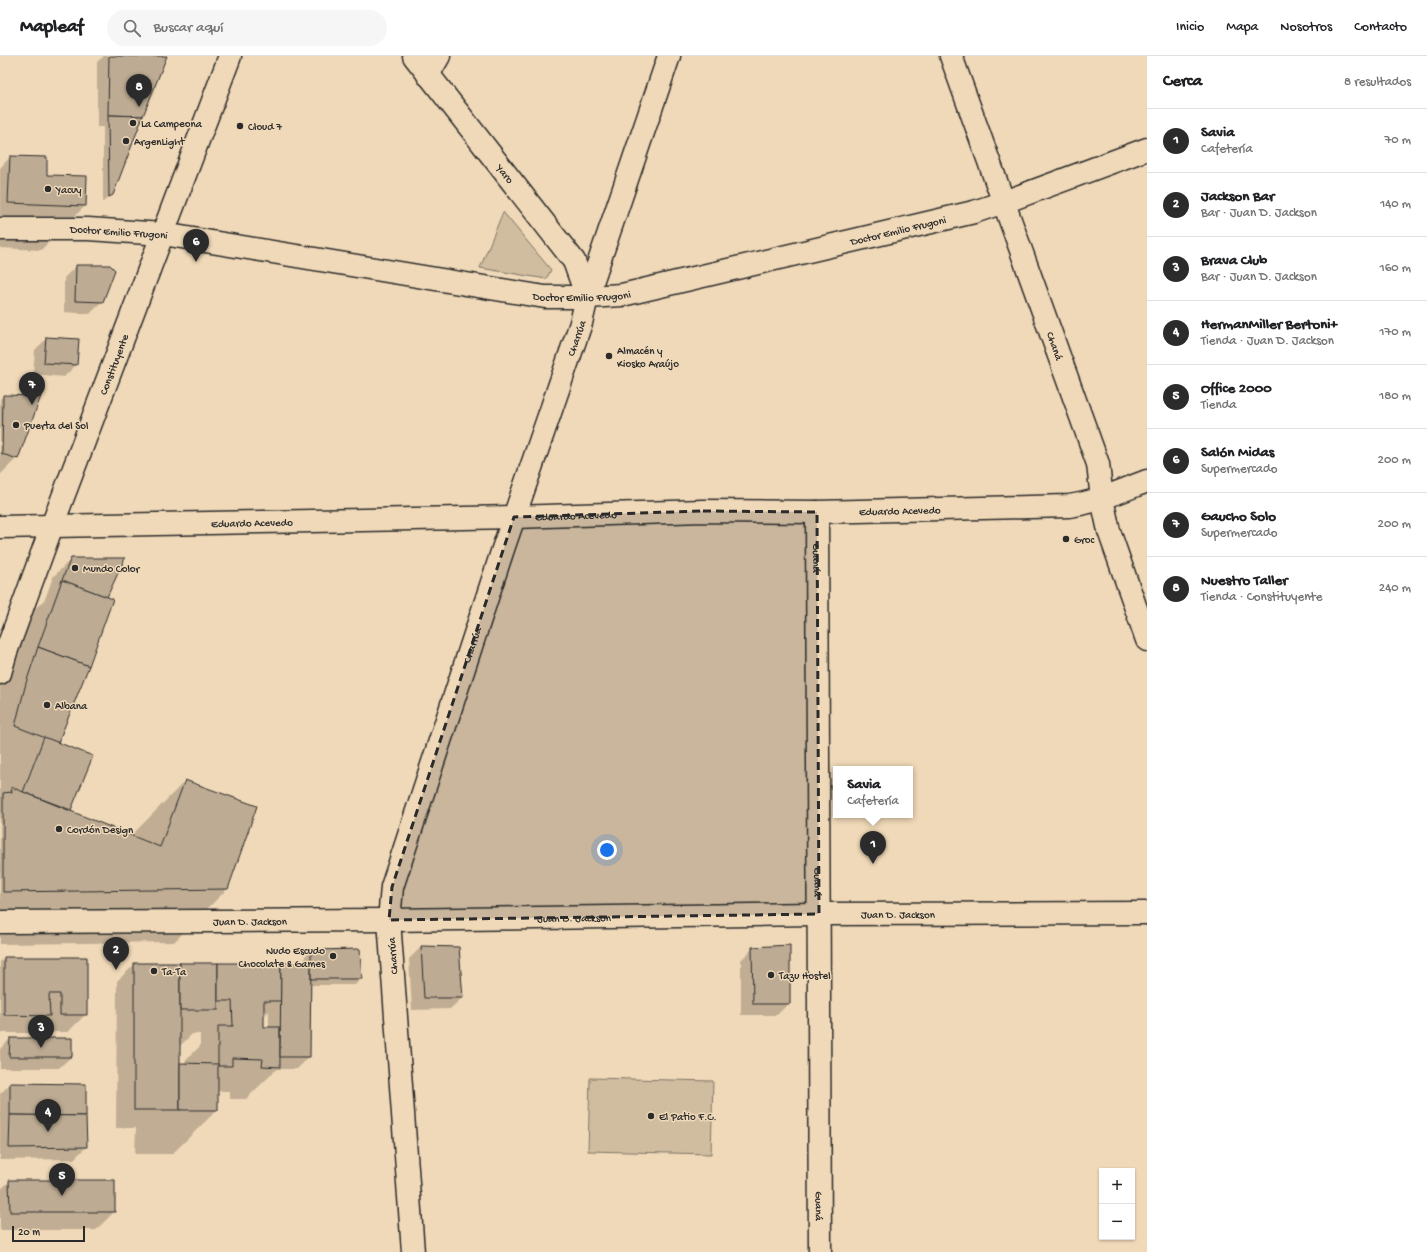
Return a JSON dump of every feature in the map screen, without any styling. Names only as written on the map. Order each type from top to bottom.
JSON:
[{"type":"street","name":"Constituyente","points":[[0,673],[6,652],[52,526],[230,56]]},
{"type":"street","name":"Yaro","points":[[414,56],[574,261],[587,297]]},
{"type":"street","points":[[428,75],[438,56]]},
{"type":"street","name":"Charrúa","points":[[413,1252],[390,920],[392,887],[514,517],[581,323],[587,297],[669,56]]},
{"type":"street","name":"Chaná","points":[[951,56],[1098,464],[1102,499],[1109,531],[1147,640]]},
{"type":"street","name":"Doctor Emilio Frugoni","points":[[0,229],[88,229],[162,234],[545,297],[622,295],[974,212],[1147,149]]},
{"type":"street","name":"Eduardo Acevedo","points":[[0,527],[514,517],[703,511],[817,512],[1069,506],[1086,504],[1102,499],[1147,481]]},
{"type":"street","name":"Guaná","points":[[817,512],[820,1252]]},
{"type":"street","name":"Juan D. Jackson","points":[[0,922],[390,920],[819,914],[1147,913]]},
{"type":"highlighted area","points":[[703,511],[817,512],[819,914],[389,920],[392,887],[514,517]]},
{"type":"shaded area","points":[[503,212],[551,270],[546,279],[480,268]]},
{"type":"shaded area","name":"El Patio F.C.","points":[[590,1078],[713,1081],[711,1154],[588,1151]]},
{"type":"building","points":[[109,56],[167,56],[143,116],[108,115]]},
{"type":"building","points":[[108,115],[143,116],[113,195],[109,197]]},
{"type":"building","name":"Yacuy","points":[[10,156],[47,157],[47,175],[87,176],[86,206],[8,203]]},
{"type":"building","points":[[76,265],[110,265],[115,270],[103,302],[75,301]]},
{"type":"building","points":[[46,337],[79,339],[77,365],[44,363]]},
{"type":"building","name":"Puerta del Sol","points":[[3,395],[41,396],[18,459],[2,454]]},
{"type":"building","points":[[71,558],[125,558],[107,597],[62,580]]},
{"type":"building","points":[[62,580],[113,599],[89,666],[38,647]]},
{"type":"building","name":"Albana","points":[[38,647],[89,666],[58,743],[15,726],[26,683]]},
{"type":"building","points":[[44,737],[93,756],[71,810],[23,792]]},
{"type":"building","name":"Cordón Design","points":[[185,780],[257,806],[228,889],[3,892],[3,793],[12,792],[11,787],[160,847]]},
{"type":"building","name":"Tazu Hostel","points":[[790,945],[790,1004],[753,1004],[752,947]]},
{"type":"building","points":[[421,946],[459,947],[463,998],[424,998]]},
{"type":"building","points":[[360,949],[362,979],[311,979],[311,950]]},
{"type":"building","points":[[4,957],[87,957],[87,1015],[60,1015],[60,994],[49,994],[50,1016],[4,1015]]},
{"type":"building","points":[[134,963],[180,963],[180,1110],[134,1110]]},
{"type":"building","points":[[180,963],[218,963],[218,1010],[180,1010]]},
{"type":"building","points":[[218,963],[281,963],[281,1001],[264,1001],[264,1027],[280,1027],[280,1067],[262,1066],[263,1059],[232,1058],[232,1066],[218,1066],[218,1026],[233,1026],[232,1001],[218,1001]]},
{"type":"building","points":[[281,963],[311,963],[310,1057],[280,1057]]},
{"type":"building","points":[[10,1038],[72,1038],[72,1057],[9,1057]]},
{"type":"building","points":[[180,1063],[218,1064],[218,1110],[180,1110]]},
{"type":"building","points":[[10,1083],[86,1084],[86,1116],[10,1115]]},
{"type":"building","points":[[10,1115],[86,1116],[87,1147],[9,1148]]},
{"type":"building","points":[[9,1180],[115,1180],[115,1212],[10,1212]]},
{"type":"place","name":"Nuestro Taller","points":[[139,107]]},
{"type":"place","name":"La Campeona","points":[[133,123]]},
{"type":"place","name":"Cloud 7","points":[[240,126]]},
{"type":"place","name":"ArgenLight","points":[[126,141]]},
{"type":"place","name":"Yacuy","points":[[48,189]]},
{"type":"place","name":"Salón Midas","points":[[196,262]]},
{"type":"place","name":"Almacén y Kiosko Araújo","points":[[609,356]]},
{"type":"place","name":"Gaucho Solo","points":[[32,405]]},
{"type":"place","name":"Puerta del Sol","points":[[16,425]]},
{"type":"place","name":"Groc","points":[[1066,539]]},
{"type":"place","name":"Mundo Color","points":[[75,568]]},
{"type":"place","name":"Albana","points":[[47,705]]},
{"type":"place","name":"Cordón Design","points":[[59,829]]},
{"type":"place","name":"Savia","points":[[873,864]]},
{"type":"place","name":"Nudo Escudo Chocolate & Games","points":[[333,956]]},
{"type":"place","name":"Jackson Bar","points":[[116,970]]},
{"type":"place","name":"Ta-Ta","points":[[154,971]]},
{"type":"place","name":"Tazu Hostel","points":[[771,975]]},
{"type":"place","name":"Brava Club","points":[[41,1048]]},
{"type":"place","name":"El Patio F.C.","points":[[651,1116]]},
{"type":"place","name":"HermanMiller Bertoni+","points":[[48,1132]]},
{"type":"place","name":"Office 2000","points":[[62,1196]]}]
